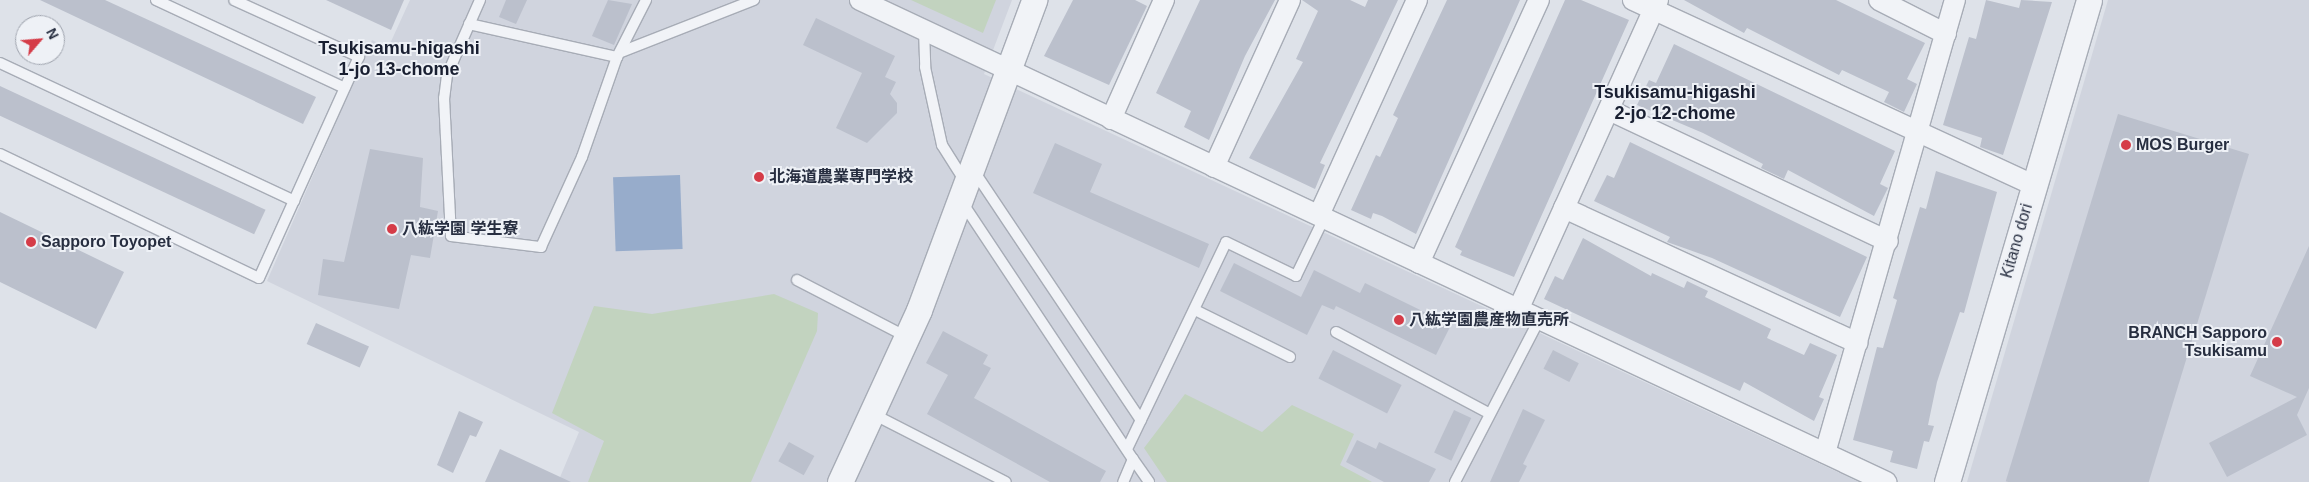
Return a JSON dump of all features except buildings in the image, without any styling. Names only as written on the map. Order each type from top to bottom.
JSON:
[{"type":"street","points":[[860,0],[1886,482]]},
{"type":"street","points":[[840,482],[874,414],[907,337],[1005,68],[1034,0]]},
{"type":"street","points":[[1111,119],[1164,0]]},
{"type":"street","points":[[1214,167],[1290,0]]},
{"type":"street","points":[[1321,217],[1416,0]]},
{"type":"street","points":[[1419,263],[1539,0]]},
{"type":"street","points":[[1633,0],[1655,5],[1918,134],[2033,185]]},
{"type":"street","points":[[1879,0],[1946,34]]},
{"type":"street","points":[[1825,453],[1888,241],[1955,0]]},
{"type":"street","name":"Kitano dori","points":[[1947,482],[2089,0]]},
{"type":"street","points":[[1518,310],[1655,5]]},
{"type":"street","points":[[1608,110],[1888,241]]},
{"type":"street","points":[[1564,208],[1857,344]]},
{"type":"lane","points":[[156,0],[345,88]]},
{"type":"lane","points":[[0,154],[259,278],[359,57],[234,0]]},
{"type":"lane","points":[[480,0],[447,75],[444,98],[452,236],[541,247],[582,157],[619,55],[646,0]]},
{"type":"lane","points":[[469,24],[619,55],[754,0]]},
{"type":"lane","points":[[924,30],[925,67],[942,145],[1149,482]]},
{"type":"lane","points":[[0,63],[294,201]]},
{"type":"lane","points":[[965,182],[1141,420]]},
{"type":"lane","points":[[1127,449],[1226,242],[1296,276],[1321,217]]},
{"type":"lane","points":[[796,280],[907,337]]},
{"type":"lane","points":[[1194,310],[1290,357]]},
{"type":"lane","points":[[1455,482],[1539,320]]},
{"type":"lane","points":[[1336,332],[1490,414]]},
{"type":"lane","points":[[874,414],[988,478],[1006,482]]},
{"type":"lane","points":[[1123,482],[1134,459]]},
{"type":"shaded area","name":"北海道農業専門学校","points":[[410,0],[1012,0],[984,74],[1859,482],[558,482],[579,432],[267,281],[372,40],[388,48]]},
{"type":"shaded area","points":[[2108,0],[2309,0],[2309,482],[1967,482]]},
{"type":"green space","points":[[911,0],[996,0],[983,33]]},
{"type":"green space","points":[[774,294],[818,313],[817,331],[751,482],[588,482],[604,441],[552,413],[594,306],[652,314]]},
{"type":"green space","points":[[1185,394],[1262,432],[1292,405],[1354,434],[1340,465],[1372,482],[1167,482],[1144,448]]},
{"type":"water","points":[[680,175],[683,249],[616,251],[613,177]]},
{"type":"place","name":"MOS Burger","points":[[2126,145]]},
{"type":"place","name":"北海道農業専門学校","points":[[759,177]]},
{"type":"place","name":"八紘学園 学生寮","points":[[392,229]]},
{"type":"place","name":"Sapporo Toyopet","points":[[31,242]]},
{"type":"place","name":"八紘学園農産物直売所","points":[[1399,320]]},
{"type":"place","name":"BRANCH Sapporo Tsukisamu","points":[[2277,342]]},
{"type":"district","name":"Tsukisamu-higashi 1-jo 13-chome","points":[[399,59]]},
{"type":"district","name":"Tsukisamu-higashi 2-jo 12-chome","points":[[1675,104]]}]
